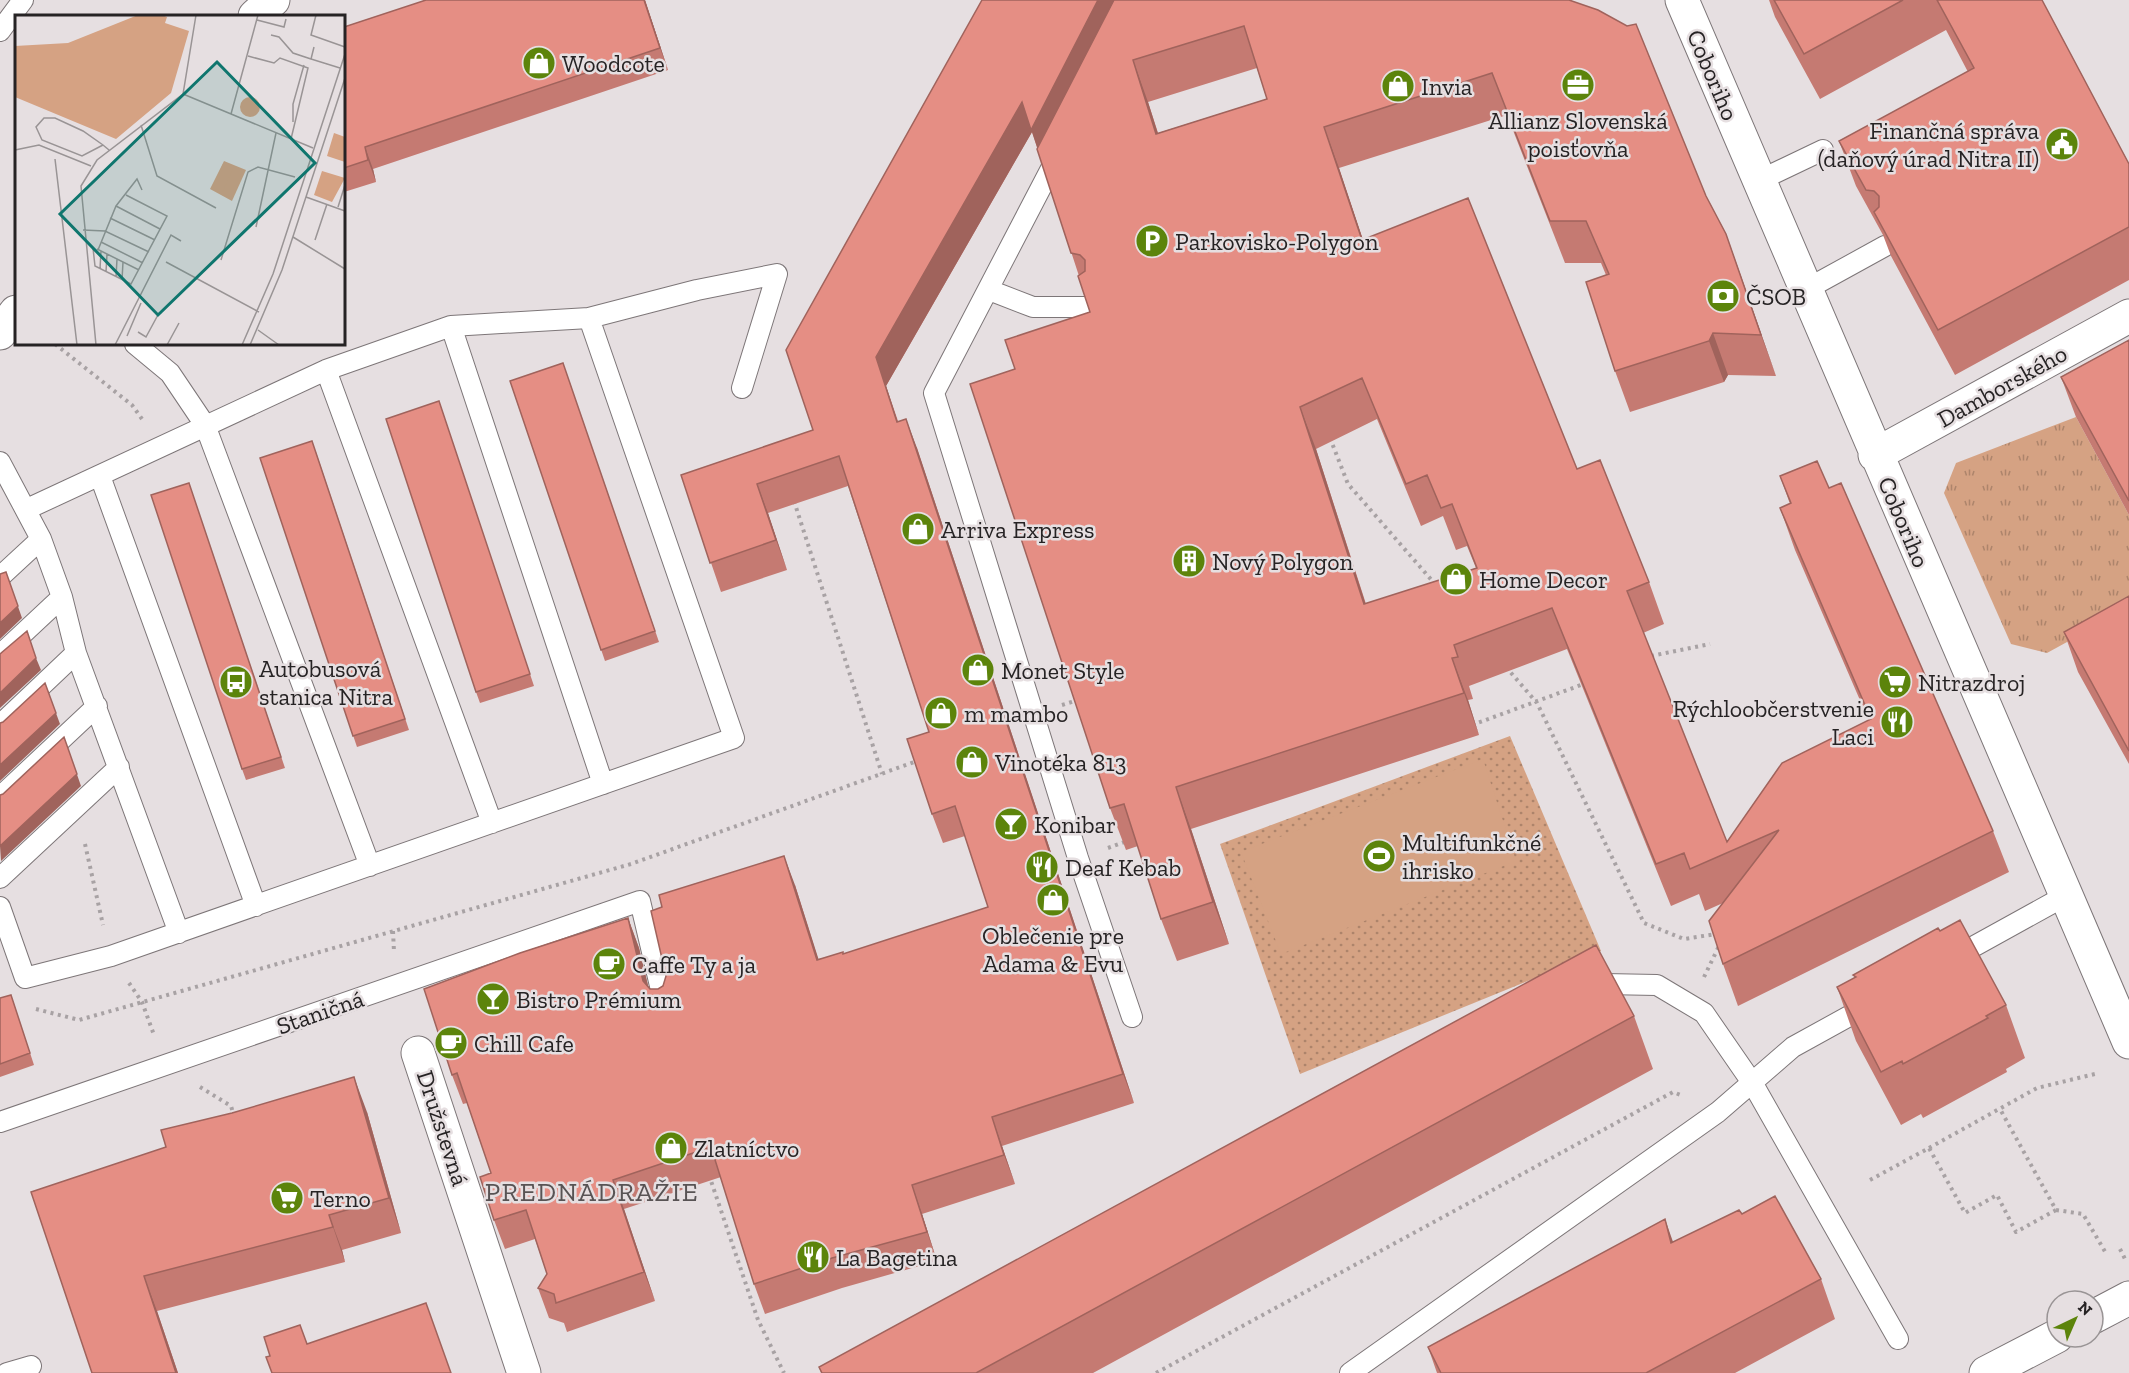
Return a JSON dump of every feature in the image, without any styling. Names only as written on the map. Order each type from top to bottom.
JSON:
[{"type":"street","points":[[256,15],[273,0]]},
{"type":"street","name":"Coboriho","points":[[1682,0],[1875,455],[2129,1042]]},
{"type":"street","points":[[0,333],[15,313]]},
{"type":"street","name":"Damborského","points":[[1875,455],[2129,316]]},
{"type":"street","name":"Družstevná","points":[[418,1053],[525,1373]]},
{"type":"street","points":[[2105,1311],[2129,1298]]},
{"type":"street","points":[[1986,1373],[2045,1342]]},
{"type":"lane","points":[[0,31],[23,0]]},
{"type":"lane","points":[[1068,135],[934,393],[1078,858],[1132,1017]]},
{"type":"lane","points":[[1758,181],[1823,150]]},
{"type":"lane","points":[[1805,290],[1885,246]]},
{"type":"lane","points":[[27,509],[326,370],[451,326],[589,318],[697,290],[777,274],[742,388]]},
{"type":"lane","points":[[989,290],[1033,307],[1090,306]]},
{"type":"lane","points":[[0,907],[25,978],[111,956],[179,933],[734,738],[589,318]]},
{"type":"lane","points":[[451,326],[603,784]]},
{"type":"lane","points":[[136,345],[170,373],[204,425],[370,866]]},
{"type":"lane","points":[[326,370],[492,823]]},
{"type":"lane","points":[[0,464],[27,509],[41,538],[62,597],[76,653],[179,933]]},
{"type":"lane","points":[[99,476],[256,906]]},
{"type":"lane","points":[[0,577],[41,538]]},
{"type":"lane","points":[[0,655],[62,597]]},
{"type":"lane","points":[[0,725],[76,653]]},
{"type":"lane","points":[[0,797],[97,706]]},
{"type":"lane","points":[[0,878],[119,767]]},
{"type":"lane","points":[[1934,968],[2065,896]]},
{"type":"lane","name":"Staničná","points":[[0,1122],[640,901],[665,1007]]},
{"type":"lane","points":[[1572,1001],[1604,984],[1657,985],[1704,1012],[1753,1084],[1898,1339]]},
{"type":"lane","points":[[1350,1373],[1718,1112],[1793,1047],[1884,996]]},
{"type":"lane","points":[[7,1373],[31,1366]]},
{"type":"path","points":[[55,345],[132,405],[162,446]]},
{"type":"path","points":[[1326,429],[1348,484],[1442,592]]},
{"type":"path","points":[[794,501],[882,774]]},
{"type":"path","points":[[1423,587],[1434,584]]},
{"type":"path","points":[[1651,656],[1710,644]]},
{"type":"path","points":[[1500,661],[1537,703],[1644,923],[1684,939],[1726,933]]},
{"type":"path","points":[[1470,726],[1581,685]]},
{"type":"path","points":[[1035,714],[1081,699]]},
{"type":"path","points":[[34,1009],[79,1020],[631,864],[927,758]]},
{"type":"path","points":[[1078,858],[1134,839]]},
{"type":"path","points":[[1704,978],[1721,942]]},
{"type":"path","points":[[1870,1180],[2037,1088],[2099,1073]]},
{"type":"path","points":[[1156,1373],[1673,1092],[1718,1112]]},
{"type":"path","points":[[2000,1109],[2056,1210]]},
{"type":"path","points":[[1929,1148],[1965,1213],[1997,1195],[2016,1232],[2056,1210],[2083,1214],[2107,1256]]},
{"type":"path","points":[[706,1166],[758,1320],[784,1373]]},
{"type":"green space","points":[[2076,417],[2129,515],[2129,608],[2047,653],[2011,644],[1944,493],[1956,463]]},
{"type":"green space","points":[[1510,736],[1601,951],[1300,1074],[1220,844]]},
{"type":"green space","name":"Multifunkčné ihrisko","points":[[1483,759],[1516,861],[1281,954],[1241,852]]},
{"type":"building","points":[[426,0],[644,0],[660,48],[365,147],[368,160],[345,168],[345,27]]},
{"type":"building","points":[[982,0],[1098,0],[1031,130],[1022,102],[876,357],[897,422],[906,419],[1123,1074],[992,1117],[1004,1155],[912,1185],[927,1232],[832,1258],[754,1284],[711,1147],[613,1180],[644,1272],[556,1303],[554,1294],[538,1288],[547,1274],[526,1210],[494,1220],[480,1177],[491,1173],[457,1073],[452,1075],[424,989],[520,953],[628,918],[643,981],[650,989],[658,989],[663,986],[666,976],[651,911],[662,907],[659,895],[784,856],[817,960],[843,952],[843,954],[988,907],[955,806],[932,814],[907,739],[929,732],[839,456],[757,484],[776,540],[710,563],[681,475],[813,430],[786,350]]},
{"type":"building","points":[[1114,0],[1569,0],[1598,10],[1627,26],[1636,24],[1706,196],[1726,234],[1761,335],[1713,333],[1709,341],[1615,371],[1586,282],[1609,274],[1586,221],[1550,221],[1492,73],[1324,127],[1362,240],[1468,198],[1577,469],[1600,460],[1649,582],[1627,591],[1727,842],[1782,763],[1871,719],[1780,508],[1791,503],[1780,476],[1817,461],[1829,488],[1841,483],[1993,831],[1723,964],[1709,921],[1779,830],[1690,869],[1684,853],[1656,864],[1552,608],[1454,645],[1458,657],[1452,658],[1464,693],[1176,787],[1213,902],[1161,919],[1124,804],[1110,808],[970,384],[1015,369],[1005,340],[1090,312],[1078,276],[1085,271],[1085,260],[1080,255],[1071,253],[1037,149]],"holes":[[[1244,26],[1267,99],[1156,134],[1133,60]],[[1362,378],[1406,484],[1427,475],[1441,508],[1452,504],[1477,568],[1364,604],[1300,407]]]},
{"type":"building","points":[[1774,0],[1903,0],[1804,54]]},
{"type":"building","points":[[1937,0],[2042,0],[2129,164],[2129,227],[1938,330],[1874,212],[1879,207],[1879,196],[1874,191],[1866,190],[1839,141],[1974,68]]},
{"type":"building","points":[[2129,340],[2129,501],[2061,377]]},
{"type":"building","points":[[563,363],[655,631],[601,650],[510,381]]},
{"type":"building","points":[[439,401],[530,674],[476,692],[386,419]]},
{"type":"building","points":[[312,441],[405,719],[353,736],[260,458]]},
{"type":"building","points":[[189,483],[281,757],[242,769],[151,495]]},
{"type":"building","points":[[6,572],[18,606],[0,623],[0,574]]},
{"type":"building","points":[[2129,596],[2129,751],[2064,632]]},
{"type":"building","points":[[27,631],[36,658],[0,693],[0,654]]},
{"type":"building","points":[[45,683],[56,713],[0,765],[0,723]]},
{"type":"building","points":[[64,737],[77,774],[0,846],[0,795]]},
{"type":"building","points":[[1960,920],[2006,1005],[1986,1016],[1988,1018],[1903,1064],[1902,1061],[1881,1072],[1837,987],[1856,977],[1853,975],[1938,928],[1940,931]]},
{"type":"building","points":[[1596,945],[1634,1016],[976,1373],[822,1373],[819,1367]]},
{"type":"building","points":[[11,995],[30,1053],[0,1064],[0,998]]},
{"type":"building","points":[[354,1077],[389,1198],[329,1215],[333,1227],[144,1276],[176,1373],[92,1373],[31,1192],[166,1147],[161,1130],[232,1113]]},
{"type":"building","points":[[1775,1196],[1821,1279],[1646,1373],[1441,1373],[1428,1347],[1665,1219],[1671,1243],[1739,1210],[1742,1214]]},
{"type":"building","points":[[426,1303],[451,1373],[272,1373],[266,1357],[270,1356],[264,1337],[300,1325],[307,1344]]},
{"type":"place","name":"Woodcote","points":[[539,63]]},
{"type":"place","name":"Allianz Slovenská poisťovňa","points":[[1578,85]]},
{"type":"place","name":"Invia","points":[[1398,86]]},
{"type":"place","name":"Finančná správa (daňový úrad Nitra II)","points":[[2062,144]]},
{"type":"place","name":"Parkovisko-Polygon","points":[[1152,241]]},
{"type":"place","name":"ČSOB","points":[[1723,296]]},
{"type":"place","name":"Arriva Express","points":[[918,529]]},
{"type":"place","name":"Nový Polygon","points":[[1189,561]]},
{"type":"place","name":"Home Decor","points":[[1456,579]]},
{"type":"place","name":"Monet Style","points":[[978,670]]},
{"type":"place","name":"Autobusová stanica Nitra","points":[[236,682]]},
{"type":"place","name":"Nitrazdroj","points":[[1895,682]]},
{"type":"place","name":"m mambo","points":[[941,713]]},
{"type":"place","name":"Rýchloobčerstvenie Laci","points":[[1897,722]]},
{"type":"place","name":"Vinotéka 813","points":[[972,762]]},
{"type":"place","name":"Konibar","points":[[1011,824]]},
{"type":"place","name":"Multifunkčné ihrisko","points":[[1379,856]]},
{"type":"place","name":"Deaf Kebab","points":[[1042,867]]},
{"type":"place","name":"Oblečenie pre Adama & Evu","points":[[1053,900]]},
{"type":"place","name":"Caffe Ty a ja","points":[[609,964]]},
{"type":"place","name":"Bistro Prémium","points":[[493,999]]},
{"type":"place","name":"Chill Cafe","points":[[451,1043]]},
{"type":"place","name":"Zlatníctvo","points":[[671,1148]]},
{"type":"place","name":"Terno","points":[[287,1198]]},
{"type":"place","name":"La Bagetina","points":[[813,1257]]},
{"type":"district","name":"PREDNÁDRAŽIE","points":[[592,1192]]}]
